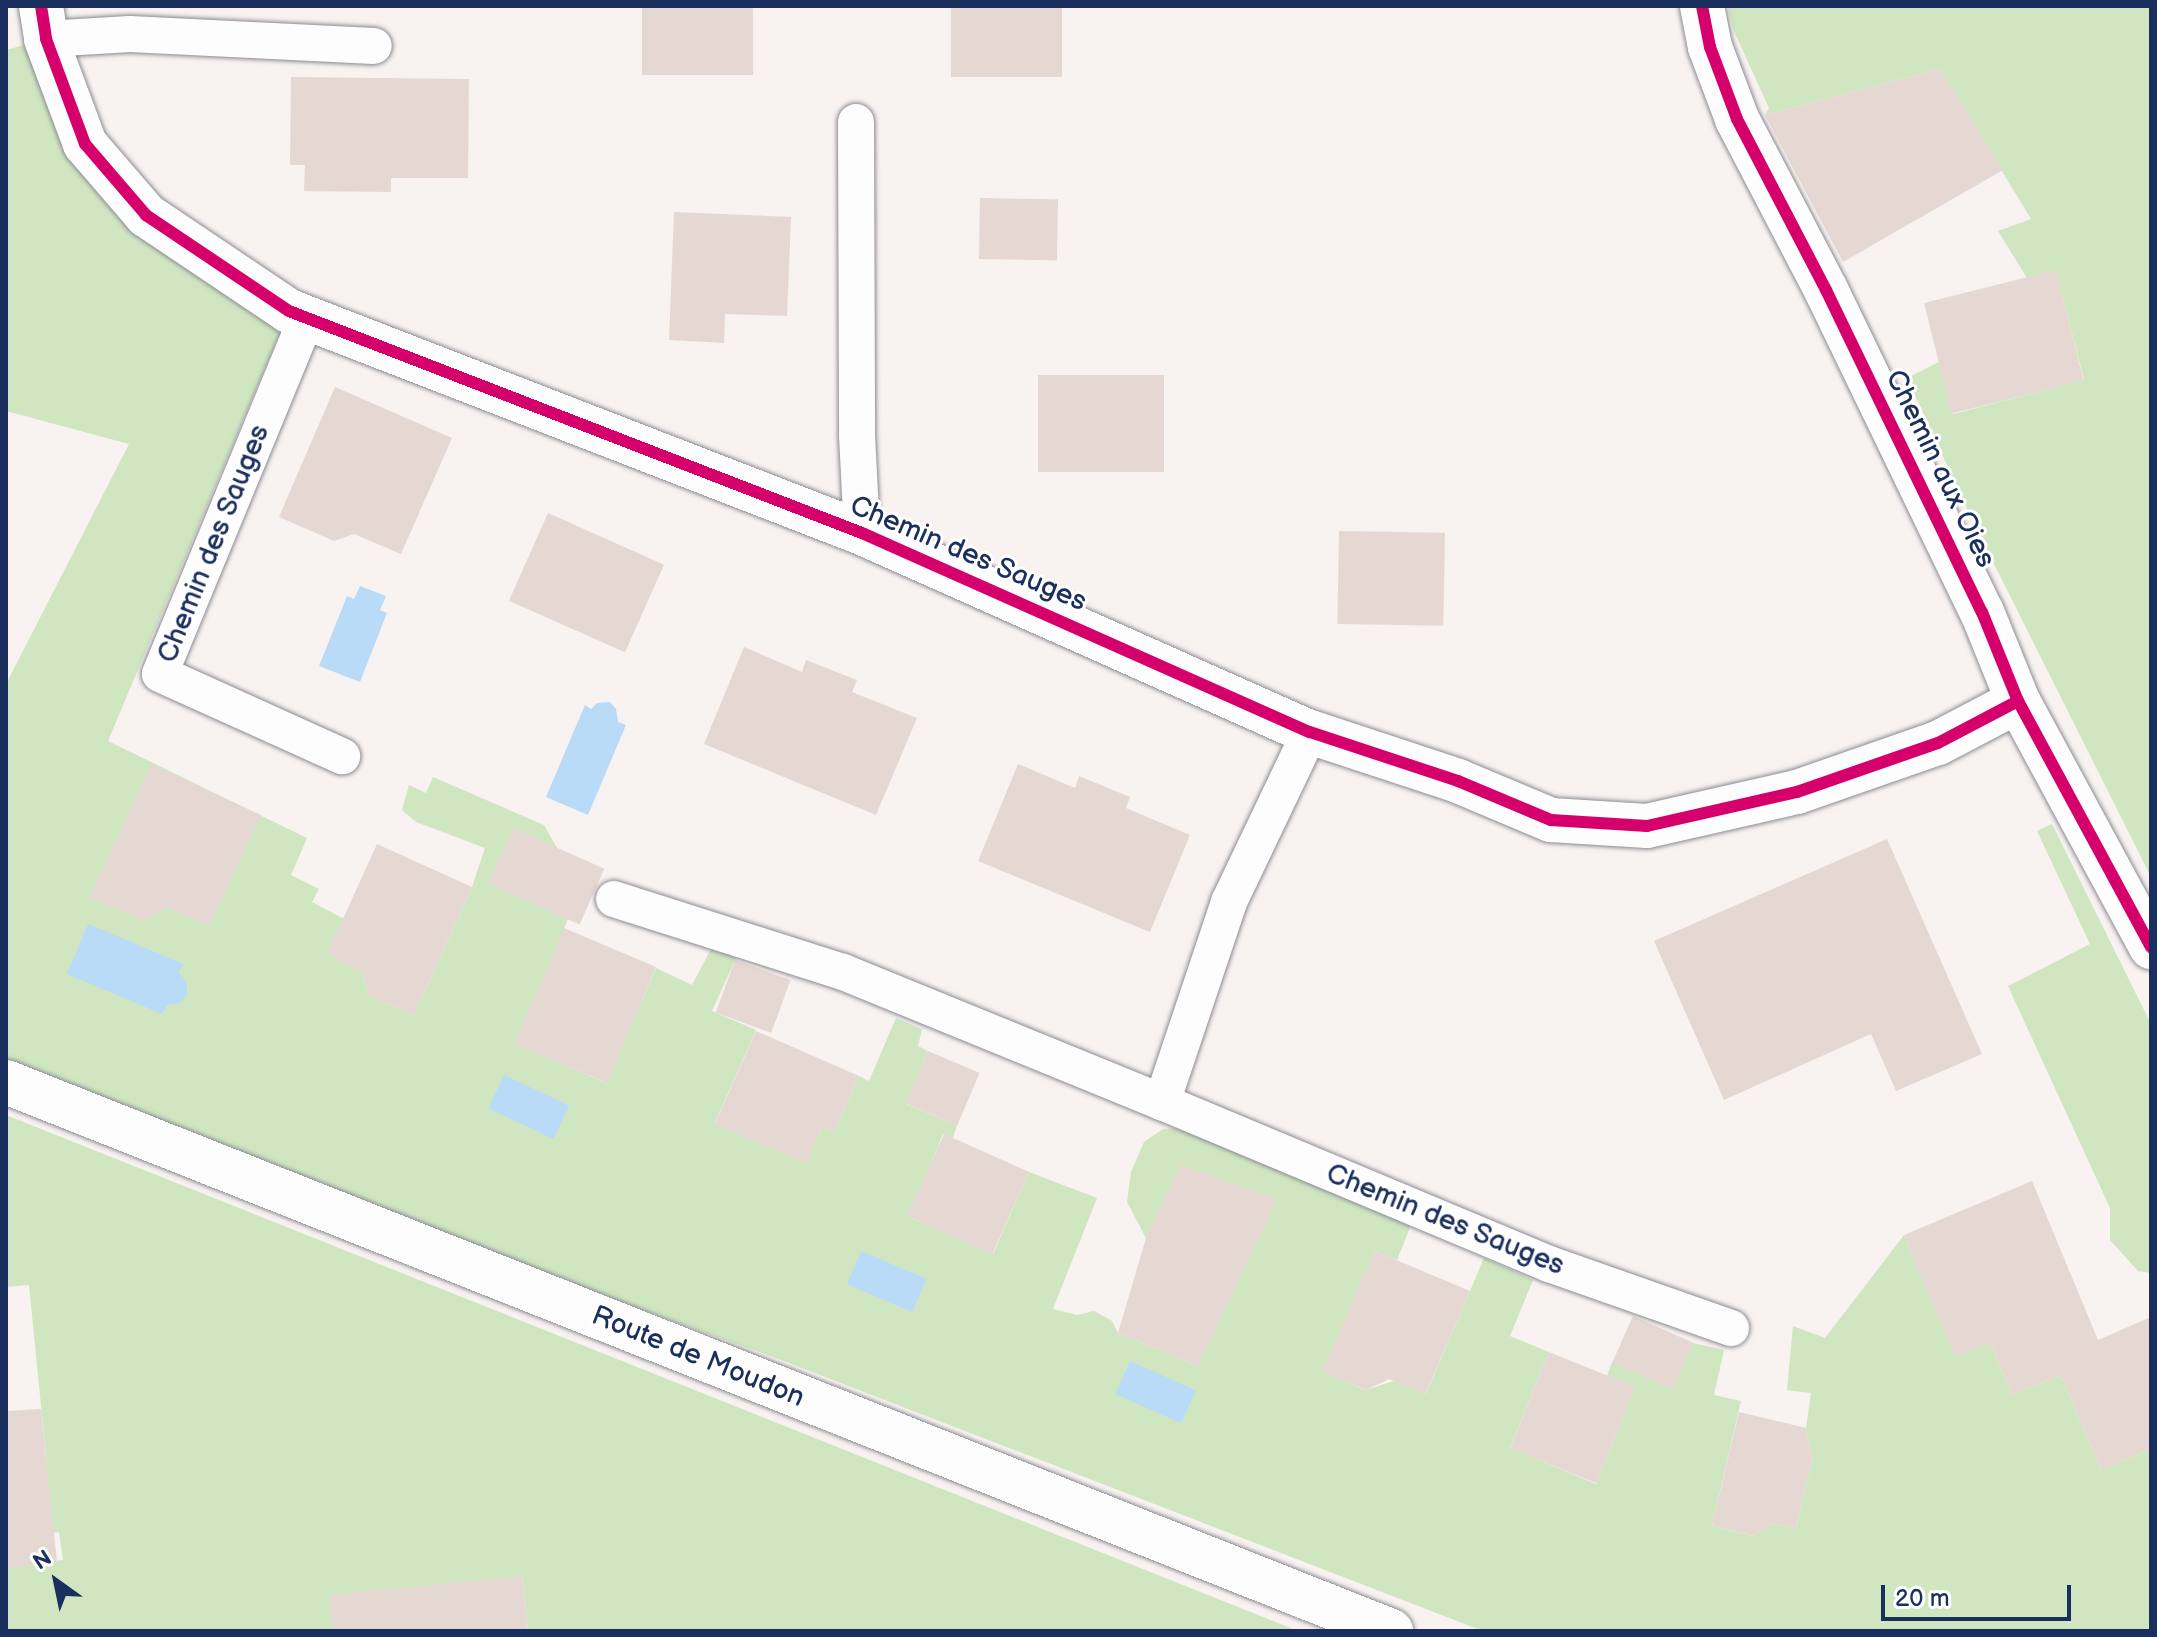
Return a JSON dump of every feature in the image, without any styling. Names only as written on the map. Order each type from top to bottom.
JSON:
[{"type":"street","name":"Chemin aux Oies","points":[[1702,6],[1710,47],[1737,119],[1826,290],[1982,612],[2018,701],[2151,947]]},
{"type":"street","name":"Chemin des Sauges","points":[[43,23],[85,144],[146,215],[289,311],[862,533],[1310,732],[1458,781],[1551,820],[1647,826],[1797,792],[1938,743],[2018,701]]},
{"type":"street","name":"Route de Moudon","points":[[6,1082],[1391,1631]]},
{"type":"lane","points":[[43,23],[130,34],[374,46]]},
{"type":"lane","name":"Chemin des Sauges","points":[[856,122],[857,435],[862,533]]},
{"type":"lane","name":"Chemin des Sauges","points":[[307,317],[160,674],[342,756]]},
{"type":"lane","points":[[1162,1102],[1229,902],[1310,732]]},
{"type":"lane","name":"Chemin des Sauges","points":[[614,899],[843,972],[1549,1264],[1731,1328]]},
{"type":"green space","points":[[1728,6],[2151,6],[2151,877],[1976,528],[1907,378],[1939,362],[1953,414],[2084,380],[2056,271],[2027,278],[1998,231],[2031,219],[1940,69],[1765,115],[1769,108],[1733,29]]},
{"type":"green space","points":[[46,39],[85,144],[289,311],[108,741],[307,838],[291,875],[319,889],[312,902],[344,919],[327,954],[363,972],[368,995],[414,1015],[472,887],[485,848],[416,822],[402,810],[409,785],[426,793],[433,777],[544,825],[557,848],[534,904],[568,919],[516,1044],[606,1083],[656,968],[692,985],[711,949],[737,956],[712,1011],[756,1030],[715,1123],[807,1163],[822,1127],[834,1132],[859,1076],[869,1081],[896,1018],[922,1029],[918,1046],[928,1051],[906,1104],[957,1125],[953,1138],[943,1134],[909,1217],[993,1254],[1029,1172],[1097,1198],[1053,1309],[1077,1315],[1094,1311],[1112,1321],[1118,1333],[1198,1366],[1146,1238],[1127,1202],[1131,1172],[1144,1142],[1163,1129],[1193,1127],[1411,1225],[1397,1260],[1375,1251],[1323,1372],[1365,1390],[1394,1381],[1426,1394],[1484,1258],[1533,1280],[1510,1336],[1549,1352],[1510,1448],[1596,1484],[1635,1387],[1607,1376],[1612,1362],[1672,1389],[1693,1343],[1724,1350],[1714,1395],[1741,1401],[1712,1526],[1754,1536],[1772,1524],[1796,1528],[1812,1460],[1806,1428],[1811,1393],[1787,1390],[1793,1326],[1825,1338],[1904,1235],[1955,1356],[1990,1343],[2012,1395],[2061,1375],[2101,1470],[2151,1449],[2151,1631],[1483,1631],[784,1361],[6,1081],[6,684],[129,444],[6,411],[6,50]]},
{"type":"green space","points":[[2052,824],[2151,1024],[2151,1273],[2138,1271],[2110,1240],[2110,1208],[2008,986],[2090,944],[2037,831]]},
{"type":"green space","points":[[6,1115],[1298,1631],[528,1631],[522,1576],[420,1631],[6,1631],[6,1567],[63,1560],[59,1532],[6,1539],[47,1466],[29,1285],[6,1287]]},
{"type":"water","points":[[360,586],[386,596],[380,610],[387,613],[360,682],[319,666],[347,596],[354,599]]},
{"type":"water","points":[[610,702],[616,709],[618,722],[626,725],[588,815],[546,797],[585,705],[591,709],[597,703]]},
{"type":"water","points":[[88,924],[184,964],[179,972],[187,983],[187,995],[179,1003],[167,1005],[162,1014],[67,974]]},
{"type":"water","points":[[504,1075],[569,1105],[554,1139],[488,1109]]},
{"type":"water","points":[[861,1251],[926,1279],[912,1312],[847,1284]]},
{"type":"water","points":[[1130,1361],[1196,1390],[1181,1423],[1115,1394]]},
{"type":"building","points":[[642,6],[753,6],[753,75],[642,75]]},
{"type":"building","points":[[951,6],[1062,6],[1062,77],[951,77]]},
{"type":"building","points":[[1940,69],[2003,170],[1843,262],[1765,115]]},
{"type":"building","points":[[291,77],[469,79],[468,178],[391,178],[391,192],[304,191],[305,165],[290,165]]},
{"type":"building","points":[[980,198],[1058,199],[1057,260],[979,259]]},
{"type":"building","points":[[674,212],[791,217],[787,316],[725,314],[724,343],[669,340]]},
{"type":"building","points":[[2056,270],[2084,381],[1952,414],[1924,303]]},
{"type":"building","points":[[1038,375],[1164,375],[1164,472],[1038,472]]},
{"type":"building","points":[[335,387],[452,438],[401,554],[354,534],[334,541],[279,517]]},
{"type":"building","points":[[548,513],[664,565],[625,652],[509,601]]},
{"type":"building","points":[[1339,531],[1445,533],[1443,626],[1337,624]]},
{"type":"building","points":[[744,647],[802,672],[806,660],[857,680],[852,692],[917,718],[876,815],[704,744]]},
{"type":"building","points":[[151,764],[261,815],[209,926],[167,907],[144,921],[90,897]]},
{"type":"building","points":[[1018,764],[1075,788],[1079,776],[1130,797],[1126,808],[1190,835],[1150,932],[978,861]]},
{"type":"building","points":[[513,828],[604,869],[580,924],[488,884]]},
{"type":"building","points":[[1887,839],[1982,1054],[1896,1091],[1871,1034],[1724,1100],[1654,941]]},
{"type":"building","points":[[377,844],[472,887],[414,1015],[368,995],[363,972],[327,954]]},
{"type":"building","points":[[564,928],[656,967],[607,1083],[515,1044]]},
{"type":"building","points":[[735,960],[790,980],[771,1033],[716,1013]]},
{"type":"building","points":[[756,1031],[859,1076],[834,1132],[822,1127],[807,1164],[715,1124]]},
{"type":"building","points":[[928,1051],[980,1073],[957,1125],[906,1103]]},
{"type":"building","points":[[944,1134],[1029,1172],[992,1254],[907,1216]]},
{"type":"building","points":[[1181,1165],[1277,1199],[1198,1366],[1118,1333],[1146,1238]]},
{"type":"building","points":[[2032,1181],[2098,1340],[2151,1317],[2151,1449],[2101,1470],[2061,1375],[2012,1395],[1990,1343],[1955,1357],[1904,1235]]},
{"type":"building","points":[[1375,1251],[1470,1291],[1425,1395],[1389,1379],[1366,1390],[1322,1372]]},
{"type":"building","points":[[1633,1316],[1693,1343],[1673,1389],[1612,1363]]},
{"type":"building","points":[[1549,1352],[1635,1387],[1596,1483],[1510,1448]]},
{"type":"building","points":[[41,1409],[57,1562],[6,1569],[6,1411]]},
{"type":"building","points":[[1739,1412],[1806,1428],[1812,1460],[1796,1528],[1772,1524],[1755,1536],[1712,1526]]},
{"type":"building","points":[[522,1576],[528,1631],[332,1631],[330,1595]]},
{"type":"cycle path","points":[[41,6],[46,39],[85,144],[146,215],[289,311],[862,533],[1310,732],[1458,781],[1551,820],[1647,826],[1797,792],[1938,743],[2018,701]]},
{"type":"cycle path","points":[[1702,6],[1710,47],[1737,119],[1826,290],[1982,612],[2018,701],[2151,947]]}]
